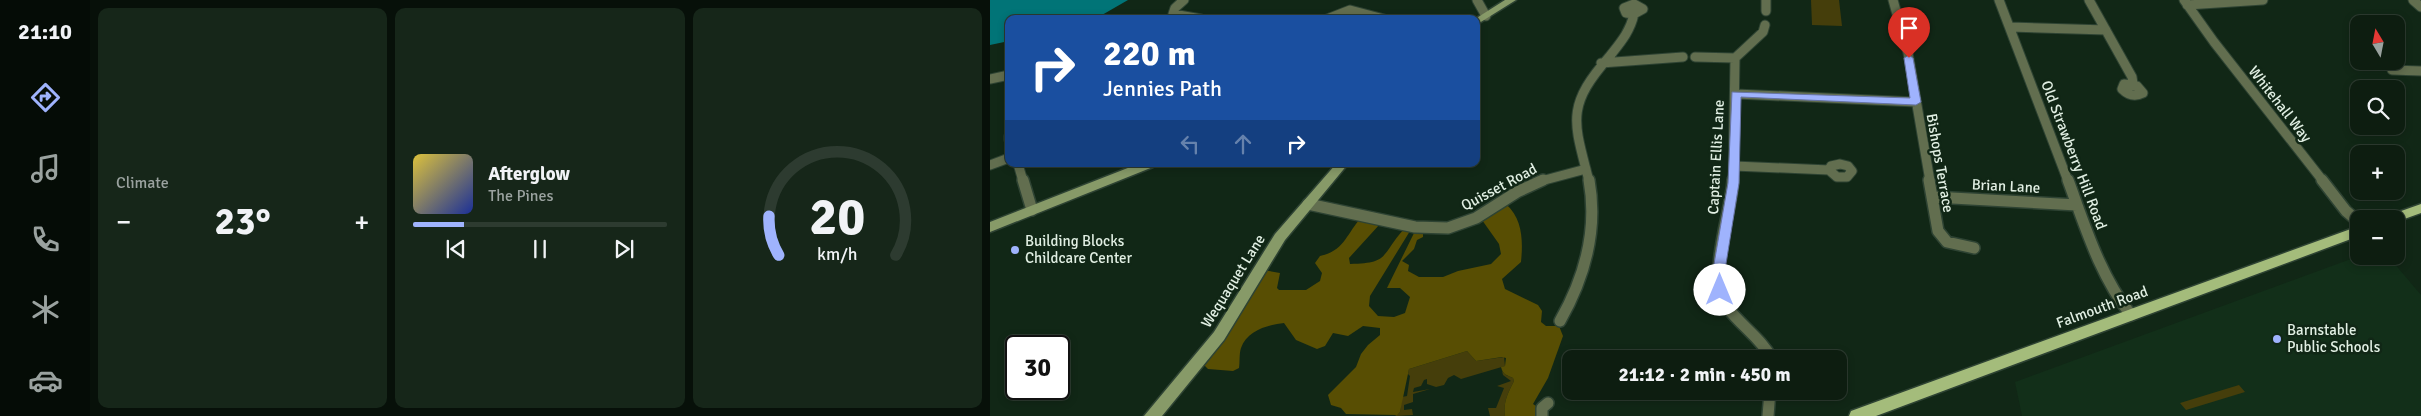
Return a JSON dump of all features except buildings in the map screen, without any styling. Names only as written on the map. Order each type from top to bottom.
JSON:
[{"type":"main road","points":[[1480,20],[1511,0]]},
{"type":"main road","points":[[990,228],[1141,167]]},
{"type":"main road","name":"Wequaquet Lane","points":[[1152,416],[1208,350],[1236,310],[1269,253],[1339,167]]},
{"type":"main road","points":[[2405,214],[2421,208]]},
{"type":"main road","name":"Falmouth Road","points":[[1857,416],[2350,233]]},
{"type":"street","points":[[1179,15],[1173,14],[1175,8],[1184,0]]},
{"type":"street","points":[[1477,0],[1486,16]]},
{"type":"street","points":[[1766,0],[1766,11]]},
{"type":"street","name":"Bishops Terrace","points":[[1893,0],[1908,53],[1926,168],[1934,197],[1940,235],[1952,244],[1974,248]]},
{"type":"street","name":"Old Strawberry Hill Road","points":[[1999,0],[2097,256],[2118,299],[2131,315]]},
{"type":"street","points":[[2089,0],[2132,77],[2133,84]]},
{"type":"street","points":[[2185,2],[2263,0]]},
{"type":"street","points":[[2413,0],[2421,7]]},
{"type":"street","name":"Whitehall Way","points":[[2185,2],[2214,42],[2350,214]]},
{"type":"street","points":[[1337,15],[1350,10],[1369,15]]},
{"type":"street","points":[[1560,322],[1577,288],[1591,239],[1591,189],[1576,128],[1577,106],[1582,91],[1601,63],[1629,32],[1634,14]]},
{"type":"street","points":[[1695,57],[1735,58],[1763,32],[1765,25]]},
{"type":"street","points":[[2010,27],[2106,30]]},
{"type":"street","points":[[1601,63],[1683,57]]},
{"type":"street","name":"Captain Ellis Lane","points":[[1735,58],[1734,166],[1730,212],[1719,272],[1720,290],[1728,306],[1767,350]]},
{"type":"street","points":[[2392,70],[2421,72]]},
{"type":"street","points":[[990,78],[1005,75]]},
{"type":"street","points":[[1736,94],[1916,102]]},
{"type":"street","points":[[990,166],[1005,160]]},
{"type":"street","points":[[1734,166],[1830,170]]},
{"type":"street","points":[[1019,167],[1032,210]]},
{"type":"street","name":"Quisset Road","points":[[1308,204],[1415,227],[1443,229],[1476,218],[1517,192],[1549,177],[1586,169]]},
{"type":"street","name":"Brian Lane","points":[[1934,197],[2077,205]]},
{"type":"street","points":[[1768,416],[1769,400]]},
{"type":"street","points":[[1542,416],[1542,408],[1548,403]]},
{"type":"shaded area","points":[[1811,0],[1839,0],[1842,26],[1812,25]]},
{"type":"shaded area","points":[[1506,204],[1512,210],[1519,224],[1522,247],[1521,262],[1502,279],[1505,289],[1538,305],[1542,311],[1541,322],[1546,326],[1559,326],[1563,336],[1548,378],[1533,404],[1539,408],[1539,416],[1505,416],[1505,402],[1514,381],[1513,378],[1502,370],[1501,367],[1505,366],[1506,358],[1476,361],[1467,351],[1409,369],[1400,412],[1397,415],[1346,414],[1341,408],[1331,405],[1328,395],[1356,367],[1361,354],[1380,335],[1380,328],[1363,326],[1348,336],[1333,333],[1325,346],[1317,349],[1296,340],[1284,323],[1278,324],[1258,330],[1248,337],[1241,348],[1239,368],[1233,371],[1208,369],[1204,365],[1263,270],[1280,273],[1277,288],[1279,290],[1306,290],[1320,281],[1322,273],[1315,263],[1320,256],[1328,254],[1339,247],[1359,220],[1380,224],[1349,258],[1350,264],[1378,260],[1387,252],[1404,229],[1410,231],[1370,296],[1369,306],[1378,316],[1394,317],[1405,313],[1410,297],[1400,288],[1387,288],[1415,231],[1423,231],[1423,237],[1417,240],[1414,249],[1402,261],[1409,265],[1408,271],[1419,277],[1443,277],[1458,271],[1491,264],[1501,254],[1499,244],[1482,220]]},
{"type":"shaded area","name":"Barnstable Public Schools","points":[[2350,259],[2350,265],[2396,265],[2421,295],[2421,416],[2022,416],[2015,382]]},
{"type":"shaded area","points":[[1467,351],[1476,361],[1504,357],[1505,366],[1461,379],[1454,375],[1448,378],[1444,385],[1436,387],[1427,384],[1427,379],[1424,380],[1421,386],[1414,388],[1413,392],[1430,389],[1413,394],[1413,402],[1404,405],[1404,410],[1412,409],[1413,415],[1395,416],[1400,412],[1402,397],[1407,396],[1410,376],[1408,374],[1409,369]]},
{"type":"shaded area","points":[[1502,371],[1513,378],[1514,381],[1505,402],[1505,416],[1490,416],[1488,408],[1496,408],[1504,388],[1497,386],[1511,381],[1503,375]]},
{"type":"shaded area","points":[[2239,385],[2245,392],[2186,410],[2180,403]]},
{"type":"water","points":[[990,0],[1128,0],[1102,15],[1005,15],[1005,42],[990,45]]},
{"type":"place","name":"Building Blocks Childcare Center","points":[[1015,250]]},
{"type":"place","name":"Barnstable Public Schools","points":[[2277,339]]},
{"type":"route","points":[[1720,290],[1719,272],[1730,212],[1733,183],[1736,94],[1916,102],[1909,58]]}]
